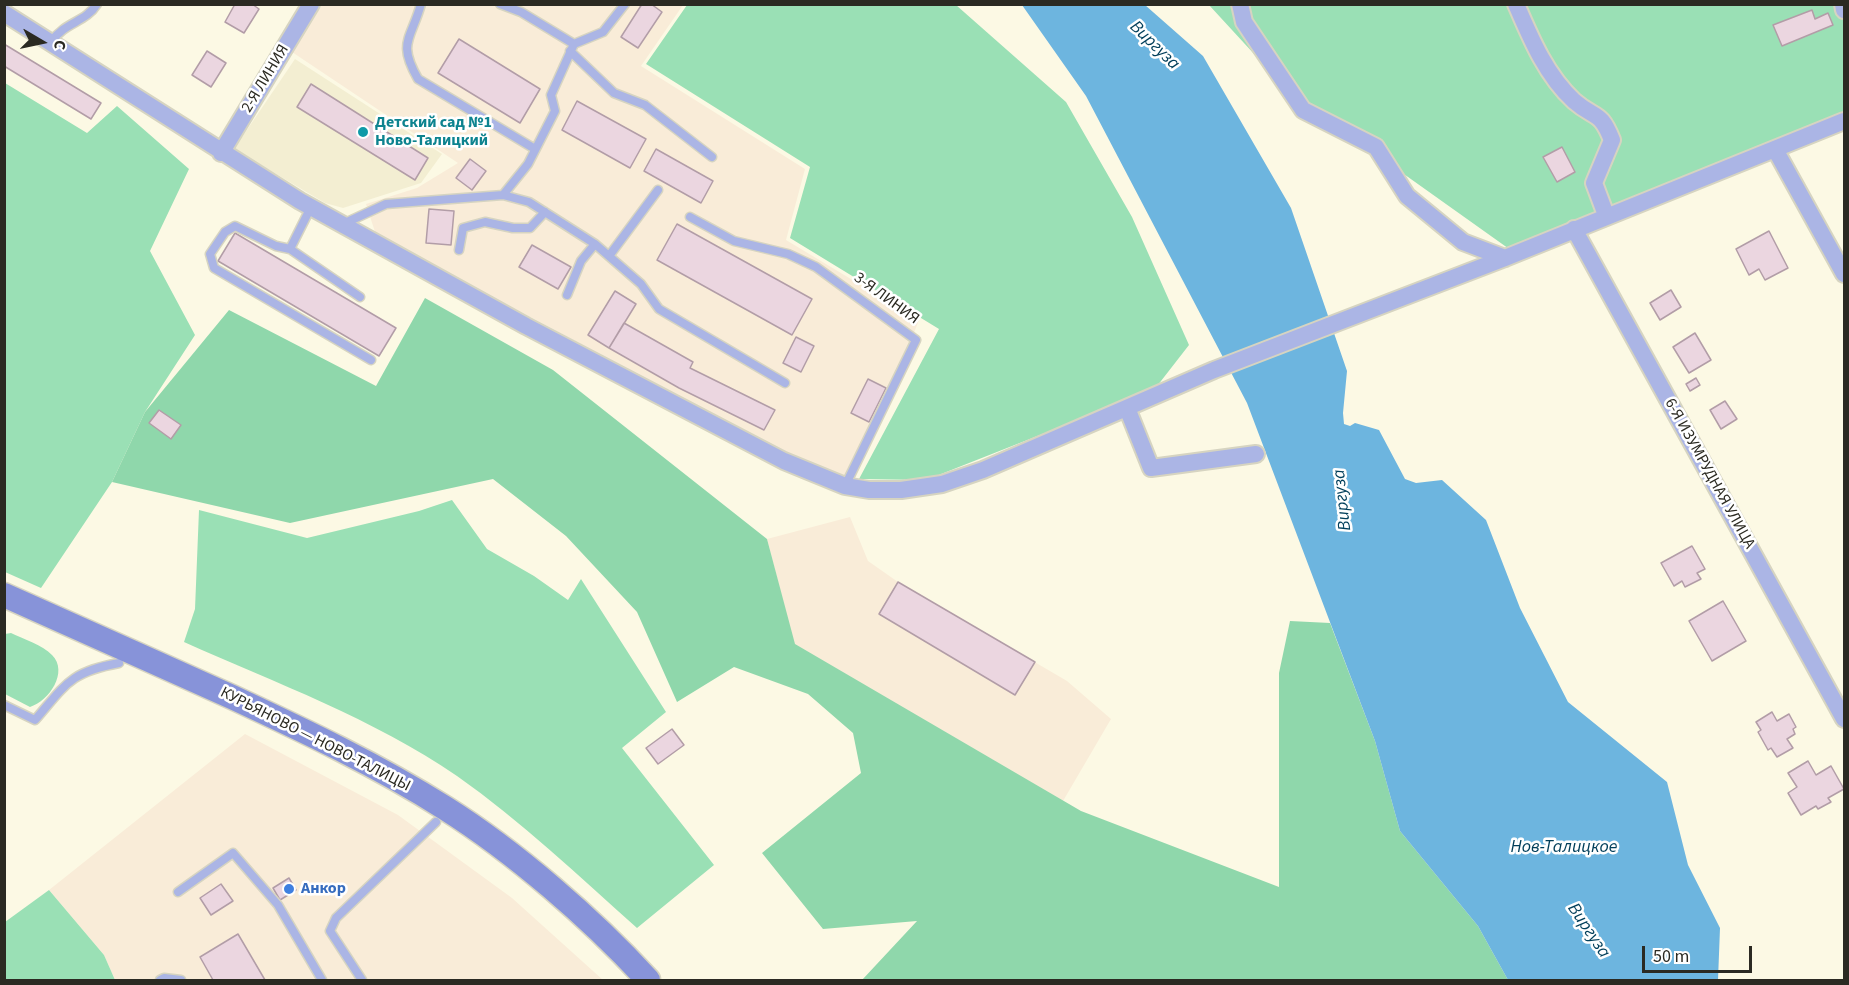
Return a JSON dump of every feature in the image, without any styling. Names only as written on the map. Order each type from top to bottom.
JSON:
[{"type":"main road","name":"КУРЬЯНОВО — НОВО-ТАЛИЦЫ","points":[[4,595],[310,733],[386,772],[446,809],[507,852],[577,911],[648,981]]},
{"type":"main road","name":"КУРЬЯНОВО — НОВО-ТАЛИЦЫ","points":[[4,613],[305,748],[377,785],[500,866],[569,925],[626,981]]},
{"type":"street","name":"2-Я ЛИНИЯ","points":[[221,153],[311,4]]},
{"type":"street","points":[[1240,4],[1244,22],[1303,110],[1376,147],[1407,196],[1463,242],[1505,258]]},
{"type":"street","points":[[1516,4],[1542,61],[1574,101],[1604,120],[1612,140],[1594,183],[1606,216]]},
{"type":"street","points":[[1843,4],[1845,10]]},
{"type":"street","points":[[4,13],[221,153],[342,225],[526,326],[784,461],[845,486],[869,490],[901,490],[942,484],[983,470],[1214,370],[1505,258],[1606,216],[1776,151],[1845,121]]},
{"type":"street","points":[[1776,151],[1845,274]]},
{"type":"street","name":"6-Я ИЗУМРУДНАЯ УЛИЦА","points":[[1574,229],[1845,719]]},
{"type":"street","points":[[1127,408],[1151,468],[1256,454]]},
{"type":"lane","points":[[51,42],[61,29],[91,14],[97,4]]},
{"type":"lane","points":[[421,4],[405,43],[409,63],[418,79],[500,131],[535,149]]},
{"type":"lane","points":[[500,4],[521,12],[572,47],[614,93],[645,105],[712,157]]},
{"type":"lane","points":[[503,195],[528,164],[555,111],[551,95],[572,47],[603,32],[625,4]]},
{"type":"lane","points":[[609,256],[658,190]]},
{"type":"lane","points":[[342,225],[386,204],[503,195],[529,202],[595,244],[641,284],[658,309],[785,383]]},
{"type":"lane","points":[[290,249],[311,207]]},
{"type":"lane","points":[[459,250],[463,228],[485,222],[513,228],[530,228],[545,212]]},
{"type":"lane","name":"3-Я ЛИНИЯ","points":[[690,217],[734,241],[788,254],[816,267],[916,340],[845,486]]},
{"type":"lane","points":[[360,297],[290,249],[276,246],[235,226],[225,232],[210,254],[214,268],[371,360]]},
{"type":"lane","points":[[567,296],[581,261],[595,244]]},
{"type":"lane","points":[[4,705],[36,720],[70,680],[91,668],[119,663]]},
{"type":"lane","points":[[362,981],[330,931],[336,918],[436,822]]},
{"type":"lane","points":[[178,891],[233,853],[278,905],[322,981]]},
{"type":"lane","points":[[160,981],[164,978],[181,981]]},
{"type":"shaded area","points":[[322,5],[683,5],[641,66],[805,169],[786,240],[919,320],[906,353],[844,484],[376,235],[366,204],[417,188],[458,163],[292,52]]},
{"type":"shaded area","points":[[295,59],[442,154],[421,183],[343,208],[325,203],[234,149]]},
{"type":"shaded area","points":[[850,517],[868,561],[898,582],[1067,681],[1111,719],[1063,801],[794,644],[767,539]]},
{"type":"shaded area","points":[[245,734],[398,815],[512,898],[603,980],[115,980],[104,955],[49,890]]},
{"type":"green space","points":[[687,5],[956,5],[1066,102],[1132,217],[1189,345],[1154,390],[926,480],[859,479],[939,329],[790,238],[810,167],[646,64]]},
{"type":"green space","points":[[1209,5],[1844,5],[1844,114],[1512,251],[1290,93]]},
{"type":"green space","points":[[5,83],[87,133],[117,106],[189,169],[150,251],[195,335],[145,412],[112,482],[41,588],[5,572]]},
{"type":"green space","points":[[425,298],[553,370],[767,539],[795,644],[1081,811],[1279,887],[1279,673],[1290,621],[1330,623],[1375,741],[1400,831],[1478,926],[1508,980],[862,980],[917,921],[823,929],[762,853],[861,773],[853,733],[808,694],[734,667],[677,702],[637,612],[566,536],[493,479],[290,523],[112,482],[145,412],[229,310],[376,386]]},
{"type":"green space","points":[[452,500],[487,549],[534,576],[568,600],[581,579],[666,712],[622,748],[714,865],[637,928],[504,811],[457,776],[358,719],[184,642],[195,609],[199,510],[307,538],[419,511]]},
{"type":"green space","points":[[11,633],[43,648],[57,662],[58,677],[50,692],[44,699],[30,707],[5,694],[5,634]]},
{"type":"green space","points":[[49,890],[104,955],[115,980],[5,980],[5,922]]},
{"type":"water","name":"Нов-Талицкое","points":[[1022,5],[1145,5],[1203,56],[1291,208],[1347,371],[1344,424],[1350,426],[1355,423],[1379,430],[1405,479],[1416,483],[1442,480],[1486,520],[1520,608],[1568,702],[1667,782],[1688,865],[1720,928],[1718,980],[1508,980],[1478,926],[1400,831],[1375,741],[1247,403],[1086,96]]},
{"type":"building","points":[[235,4],[252,4],[259,9],[244,33],[225,22]]},
{"type":"building","points":[[642,4],[651,4],[662,12],[638,48],[621,37]]},
{"type":"building","points":[[1812,10],[1815,19],[1828,13],[1833,25],[1782,46],[1773,25]]},
{"type":"building","points":[[459,39],[540,89],[520,123],[438,73]]},
{"type":"building","points":[[4,44],[101,103],[91,119],[4,66]]},
{"type":"building","points":[[207,51],[226,63],[211,87],[192,75]]},
{"type":"building","name":"Детский сад №1 Ново-Талицкий","points":[[311,84],[428,158],[415,180],[297,107]]},
{"type":"building","points":[[577,101],[646,139],[630,168],[562,130]]},
{"type":"building","points":[[1562,147],[1575,172],[1557,182],[1543,157]]},
{"type":"building","points":[[656,149],[713,181],[701,203],[644,171]]},
{"type":"building","points":[[470,159],[486,171],[472,190],[456,178]]},
{"type":"building","points":[[429,209],[454,211],[451,245],[426,243]]},
{"type":"building","points":[[677,224],[812,299],[792,335],[657,260]]},
{"type":"building","points":[[1769,231],[1788,268],[1765,280],[1759,269],[1749,275],[1736,249]]},
{"type":"building","points":[[235,233],[396,328],[379,356],[218,261]]},
{"type":"building","points":[[532,245],[571,267],[558,289],[519,267]]},
{"type":"building","points":[[1671,290],[1681,307],[1660,320],[1650,303]]},
{"type":"building","points":[[615,291],[636,304],[609,348],[588,335]]},
{"type":"building","points":[[624,323],[693,362],[690,368],[775,410],[764,430],[679,388],[609,348]]},
{"type":"building","points":[[1695,333],[1711,360],[1689,373],[1673,347]]},
{"type":"building","points":[[796,337],[814,346],[801,372],[783,363]]},
{"type":"building","points":[[1696,378],[1700,385],[1690,391],[1686,384]]},
{"type":"building","points":[[868,379],[886,388],[869,422],[851,413]]},
{"type":"building","points":[[1725,401],[1737,419],[1721,429],[1710,410]]},
{"type":"building","points":[[159,410],[181,425],[171,439],[149,423]]},
{"type":"building","points":[[1692,546],[1705,569],[1697,573],[1701,579],[1685,587],[1682,581],[1674,586],[1661,563]]},
{"type":"building","points":[[898,582],[1035,662],[1015,695],[879,614]]},
{"type":"building","points":[[1723,601],[1746,641],[1712,661],[1689,621]]},
{"type":"building","points":[[1772,712],[1777,721],[1789,714],[1796,727],[1793,729],[1795,734],[1787,739],[1793,748],[1777,757],[1771,748],[1768,750],[1758,732],[1761,730],[1756,722]]},
{"type":"building","points":[[672,729],[684,745],[658,764],[646,748]]},
{"type":"building","points":[[1808,761],[1816,775],[1831,766],[1844,789],[1828,798],[1831,802],[1818,809],[1816,806],[1801,815],[1788,793],[1797,787],[1788,773]]},
{"type":"building","points":[[289,878],[296,890],[280,900],[273,888]]},
{"type":"building","points":[[221,884],[233,901],[211,915],[200,898]]},
{"type":"building","points":[[238,934],[265,980],[213,980],[200,957]]},
{"type":"place","name":"Детский сад №1 Ново-Талицкий","points":[[363,132]]},
{"type":"place","name":"Анкор","points":[[289,889]]},
{"type":"water label","name":"Виргуза","points":[[1154,46]]},
{"type":"water label","name":"Виргуза","points":[[1343,500]]},
{"type":"water label","name":"Виргуза","points":[[1588,931]]}]
